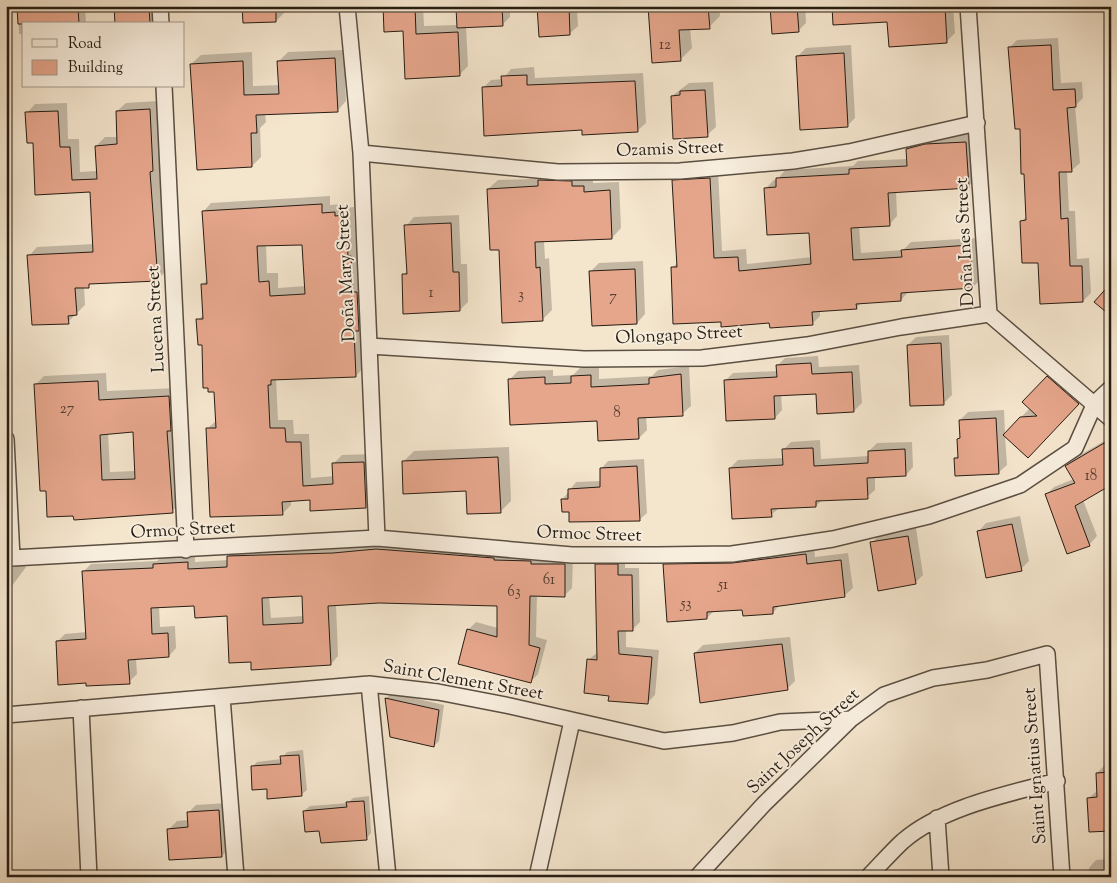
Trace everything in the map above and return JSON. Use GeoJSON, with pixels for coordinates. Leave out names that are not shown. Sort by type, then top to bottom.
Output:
{"type":"FeatureCollection","features":[{"type":"Feature","properties":{"kind":"street"},"geometry":{"type":"LineString","coordinates":[[160,6],[161,22]]}},
{"type":"Feature","properties":{"kind":"street","name":"Doña Mary Street"},"geometry":{"type":"LineString","coordinates":[[347,6],[361,153],[377,538]]}},
{"type":"Feature","properties":{"kind":"street","name":"Doña Ines Street"},"geometry":{"type":"LineString","coordinates":[[968,6],[989,314],[1095,403],[1111,419]]}},
{"type":"Feature","properties":{"kind":"street","name":"Lucena Street"},"geometry":{"type":"LineString","coordinates":[[164,88],[186,550]]}},
{"type":"Feature","properties":{"kind":"street","name":"Ozamis Street"},"geometry":{"type":"LineString","coordinates":[[361,153],[558,172],[680,171],[793,161],[848,152],[977,123]]}},
{"type":"Feature","properties":{"kind":"street","name":"Olongapo Street"},"geometry":{"type":"LineString","coordinates":[[369,346],[584,359],[702,358],[807,345],[901,327],[989,314]]}},
{"type":"Feature","properties":{"kind":"street","name":"Ormoc Street"},"geometry":{"type":"LineString","coordinates":[[6,439],[12,558],[186,550],[377,538],[572,555],[732,554],[833,539],[929,516],[1020,485],[1075,448],[1095,403],[1111,388]]}},
{"type":"Feature","properties":{"kind":"street","name":"Saint Joseph Street"},"geometry":{"type":"LineString","coordinates":[[697,877],[764,804],[851,719],[884,694],[933,678],[987,670],[1047,654]]}},
{"type":"Feature","properties":{"kind":"street","name":"Saint Ignatius Street"},"geometry":{"type":"LineString","coordinates":[[1047,654],[1062,877]]}},
{"type":"Feature","properties":{"kind":"street"},"geometry":{"type":"LineString","coordinates":[[369,684],[388,877]]}},
{"type":"Feature","properties":{"kind":"street","name":"Saint Clement Street"},"geometry":{"type":"LineString","coordinates":[[6,715],[369,684],[447,694],[664,741],[732,733],[780,722],[851,719]]}},
{"type":"Feature","properties":{"kind":"street"},"geometry":{"type":"LineString","coordinates":[[222,697],[236,877]]}},
{"type":"Feature","properties":{"kind":"street"},"geometry":{"type":"LineString","coordinates":[[81,708],[89,877]]}},
{"type":"Feature","properties":{"kind":"street"},"geometry":{"type":"LineString","coordinates":[[538,877],[572,721]]}},
{"type":"Feature","properties":{"kind":"street"},"geometry":{"type":"LineString","coordinates":[[868,877],[904,840],[938,818],[998,797],[1057,781]]}},
{"type":"Feature","properties":{"kind":"street"},"geometry":{"type":"LineString","coordinates":[[938,818],[941,877]]}},
{"type":"Feature","properties":{"kind":"building"},"geometry":{"type":"Polygon","coordinates":[[[17,6],[78,6],[79,22],[22,22],[22,24],[18,24],[17,6]]]}},
{"type":"Feature","properties":{"kind":"building"},"geometry":{"type":"Polygon","coordinates":[[[114,6],[149,6],[150,22],[115,22],[114,6]]]}},
{"type":"Feature","properties":{"kind":"building"},"geometry":{"type":"Polygon","coordinates":[[[242,6],[276,6],[276,22],[243,23],[242,6]]]}},
{"type":"Feature","properties":{"kind":"building"},"geometry":{"type":"Polygon","coordinates":[[[383,6],[415,6],[416,34],[458,32],[460,76],[405,79],[403,31],[384,32],[383,6]]]}},
{"type":"Feature","properties":{"kind":"building"},"geometry":{"type":"Polygon","coordinates":[[[502,6],[503,26],[457,28],[456,7],[502,6]]]}},
{"type":"Feature","properties":{"kind":"building"},"geometry":{"type":"Polygon","coordinates":[[[537,6],[569,6],[570,35],[539,37],[537,6]]]}},
{"type":"Feature","properties":{"kind":"building"},"geometry":{"type":"Polygon","coordinates":[[[648,6],[708,6],[710,29],[679,30],[681,61],[652,63],[648,6]]]}},
{"type":"Feature","properties":{"kind":"building"},"geometry":{"type":"Polygon","coordinates":[[[770,6],[797,6],[799,32],[772,34],[770,6]]]}},
{"type":"Feature","properties":{"kind":"building"},"geometry":{"type":"Polygon","coordinates":[[[832,6],[945,6],[947,43],[889,47],[887,22],[833,25],[832,6]]]}},
{"type":"Feature","properties":{"kind":"building"},"geometry":{"type":"Polygon","coordinates":[[[1051,45],[1053,90],[1075,89],[1076,107],[1067,108],[1072,172],[1059,172],[1061,219],[1068,218],[1070,266],[1082,266],[1083,302],[1040,304],[1038,263],[1022,263],[1020,221],[1026,220],[1024,174],[1021,174],[1020,129],[1015,129],[1008,47],[1051,45]]]}},
{"type":"Feature","properties":{"kind":"building"},"geometry":{"type":"Polygon","coordinates":[[[844,53],[848,127],[800,130],[796,56],[844,53]]]}},
{"type":"Feature","properties":{"kind":"building"},"geometry":{"type":"Polygon","coordinates":[[[335,58],[338,112],[256,115],[257,133],[251,133],[252,167],[197,170],[190,64],[243,61],[244,95],[279,94],[277,61],[335,58]]]}},
{"type":"Feature","properties":{"kind":"building"},"geometry":{"type":"Polygon","coordinates":[[[527,75],[527,85],[635,81],[638,132],[582,135],[582,130],[484,136],[482,87],[502,86],[501,76],[527,75]]]}},
{"type":"Feature","properties":{"kind":"building"},"geometry":{"type":"Polygon","coordinates":[[[705,90],[708,137],[673,139],[671,96],[680,95],[680,91],[705,90]]]}},
{"type":"Feature","properties":{"kind":"building"},"geometry":{"type":"Polygon","coordinates":[[[150,109],[153,171],[150,172],[158,281],[89,284],[89,288],[75,288],[77,315],[68,316],[69,324],[32,325],[27,255],[93,252],[90,192],[35,195],[33,143],[27,143],[25,112],[58,111],[60,147],[70,147],[72,180],[97,179],[95,146],[117,144],[116,111],[150,109]]]}},
{"type":"Feature","properties":{"kind":"building"},"geometry":{"type":"Polygon","coordinates":[[[966,142],[969,188],[888,193],[890,226],[851,228],[853,260],[902,257],[901,250],[970,245],[973,288],[901,293],[901,301],[856,304],[857,309],[812,312],[813,325],[770,328],[769,323],[721,327],[721,322],[673,324],[671,267],[677,267],[672,180],[710,178],[714,258],[738,257],[739,271],[811,264],[809,233],[767,235],[764,188],[776,187],[776,178],[849,174],[849,169],[907,166],[906,149],[925,144],[966,142]]]}},
{"type":"Feature","properties":{"kind":"building"},"geometry":{"type":"Polygon","coordinates":[[[538,180],[572,181],[572,186],[584,186],[584,192],[610,190],[612,239],[535,242],[536,268],[540,267],[543,321],[502,323],[499,250],[490,250],[487,189],[538,186],[538,180]]]}},
{"type":"Feature","properties":{"kind":"building"},"geometry":{"type":"Polygon","coordinates":[[[322,204],[322,213],[335,212],[335,216],[346,215],[348,256],[351,256],[353,292],[357,292],[359,331],[354,331],[356,377],[271,380],[271,385],[268,385],[270,428],[285,428],[286,442],[301,442],[303,486],[333,484],[332,463],[364,462],[366,508],[310,511],[310,500],[282,502],[283,515],[210,517],[206,428],[216,428],[214,392],[208,392],[208,388],[203,388],[202,345],[198,345],[196,319],[203,319],[201,284],[207,284],[202,211],[322,204]],[[302,245],[257,246],[259,282],[269,281],[270,296],[305,294],[302,245]]]}},
{"type":"Feature","properties":{"kind":"building"},"geometry":{"type":"Polygon","coordinates":[[[451,223],[453,272],[459,272],[460,311],[403,314],[402,274],[407,274],[404,225],[451,223]]]}},
{"type":"Feature","properties":{"kind":"building"},"geometry":{"type":"Polygon","coordinates":[[[635,269],[637,324],[592,326],[589,271],[635,269]]]}},
{"type":"Feature","properties":{"kind":"building"},"geometry":{"type":"Polygon","coordinates":[[[1111,283],[1111,316],[1094,302],[1111,283]]]}},
{"type":"Feature","properties":{"kind":"building"},"geometry":{"type":"Polygon","coordinates":[[[941,343],[944,405],[910,406],[907,345],[941,343]]]}},
{"type":"Feature","properties":{"kind":"building"},"geometry":{"type":"Polygon","coordinates":[[[811,363],[812,374],[852,372],[854,412],[817,414],[816,394],[774,396],[775,419],[726,421],[724,380],[777,377],[776,365],[811,363]]]}},
{"type":"Feature","properties":{"kind":"building"},"geometry":{"type":"Polygon","coordinates":[[[681,374],[683,416],[638,418],[639,439],[598,441],[597,421],[510,425],[508,379],[545,377],[545,384],[571,383],[571,376],[591,375],[591,387],[649,384],[649,378],[681,374]]]}},
{"type":"Feature","properties":{"kind":"building"},"geometry":{"type":"Polygon","coordinates":[[[1047,376],[1079,404],[1028,458],[1003,435],[1020,417],[1037,416],[1022,402],[1047,376]]]}},
{"type":"Feature","properties":{"kind":"building"},"geometry":{"type":"Polygon","coordinates":[[[98,381],[99,400],[169,396],[171,431],[167,431],[173,513],[74,520],[73,516],[47,517],[46,491],[40,491],[34,384],[98,381]],[[133,432],[100,435],[102,480],[135,479],[133,432]]]}},
{"type":"Feature","properties":{"kind":"building"},"geometry":{"type":"Polygon","coordinates":[[[996,418],[999,474],[955,476],[954,458],[958,458],[957,439],[960,438],[959,420],[996,418]]]}},
{"type":"Feature","properties":{"kind":"building"},"geometry":{"type":"Polygon","coordinates":[[[1111,439],[1111,485],[1075,506],[1090,546],[1067,554],[1045,494],[1075,483],[1065,466],[1111,439]]]}},
{"type":"Feature","properties":{"kind":"building"},"geometry":{"type":"Polygon","coordinates":[[[813,448],[814,466],[868,463],[868,451],[905,449],[906,476],[867,478],[868,499],[816,501],[816,507],[771,509],[772,517],[732,519],[729,468],[783,465],[782,449],[813,448]]]}},
{"type":"Feature","properties":{"kind":"building"},"geometry":{"type":"Polygon","coordinates":[[[498,457],[501,513],[467,514],[466,491],[403,494],[402,461],[498,457]]]}},
{"type":"Feature","properties":{"kind":"building"},"geometry":{"type":"Polygon","coordinates":[[[637,466],[640,521],[569,522],[569,512],[562,512],[561,499],[568,499],[568,489],[600,487],[600,468],[637,466]]]}},
{"type":"Feature","properties":{"kind":"building"},"geometry":{"type":"Polygon","coordinates":[[[1012,524],[1022,571],[986,578],[977,531],[1012,524]]]}},
{"type":"Feature","properties":{"kind":"building"},"geometry":{"type":"Polygon","coordinates":[[[908,536],[916,584],[878,591],[870,542],[908,536]]]}},
{"type":"Feature","properties":{"kind":"building"},"geometry":{"type":"Polygon","coordinates":[[[376,549],[494,558],[494,560],[531,561],[531,564],[565,564],[565,597],[530,596],[529,645],[540,648],[531,683],[458,664],[467,629],[497,637],[497,606],[379,603],[328,606],[331,665],[251,670],[251,662],[229,663],[227,616],[195,618],[194,606],[151,608],[152,634],[168,633],[169,657],[128,660],[130,684],[86,686],[86,683],[58,685],[56,641],[86,639],[82,571],[153,568],[153,564],[188,562],[188,569],[227,567],[227,556],[333,553],[376,549]],[[302,596],[262,598],[263,625],[303,623],[302,596]]]}},
{"type":"Feature","properties":{"kind":"building"},"geometry":{"type":"Polygon","coordinates":[[[806,554],[807,564],[841,560],[845,597],[773,607],[773,614],[743,616],[742,610],[707,612],[707,619],[667,622],[663,564],[732,563],[806,554]]]}},
{"type":"Feature","properties":{"kind":"building"},"geometry":{"type":"Polygon","coordinates":[[[595,564],[618,564],[618,575],[632,575],[633,631],[618,631],[619,654],[652,657],[648,704],[608,701],[609,696],[584,693],[587,659],[597,660],[595,564]]]}},
{"type":"Feature","properties":{"kind":"building"},"geometry":{"type":"Polygon","coordinates":[[[782,644],[788,690],[700,703],[694,653],[782,644]]]}},
{"type":"Feature","properties":{"kind":"building"},"geometry":{"type":"Polygon","coordinates":[[[385,698],[439,710],[434,747],[390,737],[385,698]]]}},
{"type":"Feature","properties":{"kind":"building"},"geometry":{"type":"Polygon","coordinates":[[[299,755],[302,796],[267,799],[267,789],[252,790],[251,766],[281,764],[280,756],[299,755]]]}},
{"type":"Feature","properties":{"kind":"building"},"geometry":{"type":"Polygon","coordinates":[[[1111,772],[1111,831],[1089,832],[1087,798],[1097,797],[1096,773],[1111,772]]]}},
{"type":"Feature","properties":{"kind":"building"},"geometry":{"type":"Polygon","coordinates":[[[364,801],[367,840],[321,843],[319,831],[305,832],[303,811],[347,807],[346,802],[364,801]]]}},
{"type":"Feature","properties":{"kind":"building"},"geometry":{"type":"Polygon","coordinates":[[[219,810],[222,857],[169,860],[167,829],[188,827],[187,812],[219,810]]]}}]}
